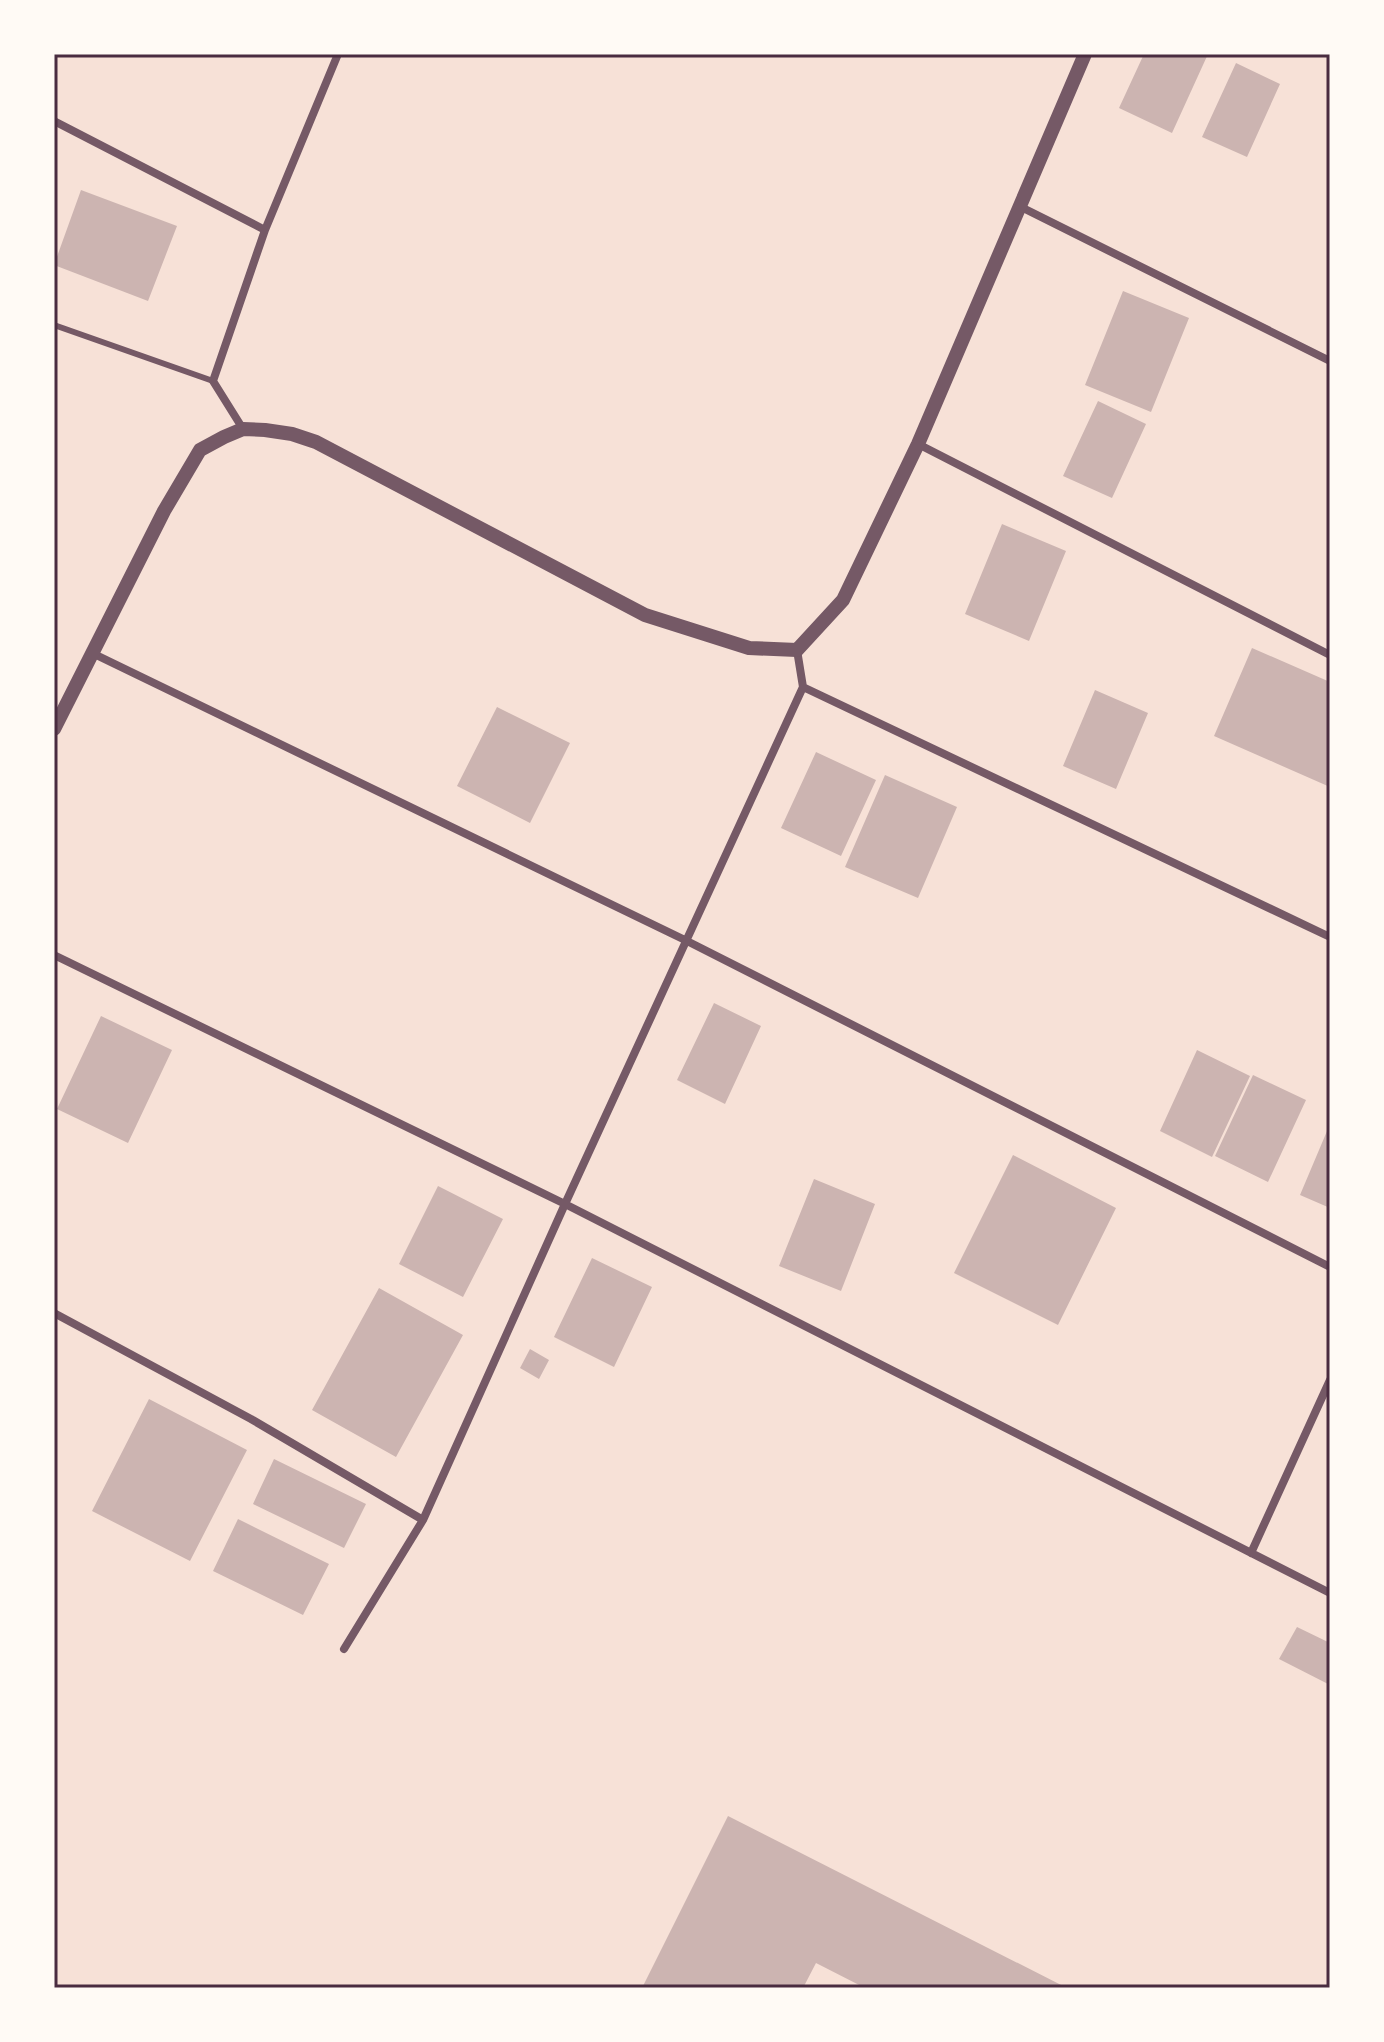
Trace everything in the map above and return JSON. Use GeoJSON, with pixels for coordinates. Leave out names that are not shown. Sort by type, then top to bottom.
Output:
{"type":"FeatureCollection","features":[{"type":"Feature","properties":{"kind":"street"},"geometry":{"type":"LineString","coordinates":[[243,429],[213,381],[265,230],[338,54]]}},
{"type":"Feature","properties":{"kind":"street"},"geometry":{"type":"LineString","coordinates":[[54,729],[164,511],[200,450],[243,429],[279,432],[316,442],[645,615],[749,648],[797,650],[843,600],[918,444],[1085,54]]}},
{"type":"Feature","properties":{"kind":"street"},"geometry":{"type":"LineString","coordinates":[[54,121],[265,230]]}},
{"type":"Feature","properties":{"kind":"street"},"geometry":{"type":"LineString","coordinates":[[1019,206],[1330,361]]}},
{"type":"Feature","properties":{"kind":"street"},"geometry":{"type":"LineString","coordinates":[[918,444],[1330,655]]}},
{"type":"Feature","properties":{"kind":"street"},"geometry":{"type":"LineString","coordinates":[[344,1649],[423,1520],[803,687],[797,650]]}},
{"type":"Feature","properties":{"kind":"street"},"geometry":{"type":"LineString","coordinates":[[92,653],[685,940],[1330,1267]]}},
{"type":"Feature","properties":{"kind":"street"},"geometry":{"type":"LineString","coordinates":[[803,687],[1330,937]]}},
{"type":"Feature","properties":{"kind":"street"},"geometry":{"type":"LineString","coordinates":[[54,955],[565,1204],[1330,1593]]}},
{"type":"Feature","properties":{"kind":"street"},"geometry":{"type":"LineString","coordinates":[[54,1313],[251,1419],[423,1520]]}},
{"type":"Feature","properties":{"kind":"street"},"geometry":{"type":"LineString","coordinates":[[1251,1553],[1330,1380]]}},
{"type":"Feature","properties":{"kind":"lane"},"geometry":{"type":"LineString","coordinates":[[54,325],[213,381]]}},
{"type":"Feature","properties":{"kind":"building"},"geometry":{"type":"Polygon","coordinates":[[[1144,54],[1208,54],[1172,133],[1119,108],[1144,54]]]}},
{"type":"Feature","properties":{"kind":"building"},"geometry":{"type":"Polygon","coordinates":[[[1236,63],[1280,84],[1247,157],[1202,137],[1236,63]]]}},
{"type":"Feature","properties":{"kind":"building"},"geometry":{"type":"Polygon","coordinates":[[[81,190],[177,226],[148,301],[54,265],[81,190]]]}},
{"type":"Feature","properties":{"kind":"building"},"geometry":{"type":"Polygon","coordinates":[[[1123,291],[1189,318],[1151,412],[1085,385],[1123,291]]]}},
{"type":"Feature","properties":{"kind":"building"},"geometry":{"type":"Polygon","coordinates":[[[1098,401],[1146,424],[1112,498],[1063,476],[1098,401]]]}},
{"type":"Feature","properties":{"kind":"building"},"geometry":{"type":"Polygon","coordinates":[[[1002,524],[1066,551],[1029,641],[965,614],[1002,524]]]}},
{"type":"Feature","properties":{"kind":"building"},"geometry":{"type":"Polygon","coordinates":[[[1252,648],[1330,682],[1330,787],[1214,736],[1252,648]]]}},
{"type":"Feature","properties":{"kind":"building"},"geometry":{"type":"Polygon","coordinates":[[[1095,690],[1148,713],[1116,789],[1063,766],[1095,690]]]}},
{"type":"Feature","properties":{"kind":"building"},"geometry":{"type":"Polygon","coordinates":[[[497,707],[570,743],[530,823],[457,786],[497,707]]]}},
{"type":"Feature","properties":{"kind":"building"},"geometry":{"type":"Polygon","coordinates":[[[816,752],[876,780],[841,856],[781,828],[816,752]]]}},
{"type":"Feature","properties":{"kind":"building"},"geometry":{"type":"Polygon","coordinates":[[[885,775],[957,807],[918,898],[845,867],[885,775]]]}},
{"type":"Feature","properties":{"kind":"building"},"geometry":{"type":"Polygon","coordinates":[[[714,1003],[761,1026],[725,1104],[677,1080],[714,1003]]]}},
{"type":"Feature","properties":{"kind":"building"},"geometry":{"type":"Polygon","coordinates":[[[101,1016],[172,1050],[128,1143],[57,1109],[101,1016]]]}},
{"type":"Feature","properties":{"kind":"building"},"geometry":{"type":"Polygon","coordinates":[[[1197,1050],[1250,1076],[1212,1157],[1160,1131],[1197,1050]]]}},
{"type":"Feature","properties":{"kind":"building"},"geometry":{"type":"Polygon","coordinates":[[[1253,1075],[1306,1100],[1268,1182],[1215,1156],[1253,1075]]]}},
{"type":"Feature","properties":{"kind":"building"},"geometry":{"type":"Polygon","coordinates":[[[1330,1124],[1330,1208],[1300,1195],[1330,1124]]]}},
{"type":"Feature","properties":{"kind":"building"},"geometry":{"type":"Polygon","coordinates":[[[1013,1155],[1116,1208],[1058,1325],[954,1273],[1013,1155]]]}},
{"type":"Feature","properties":{"kind":"building"},"geometry":{"type":"Polygon","coordinates":[[[814,1179],[875,1204],[841,1291],[779,1266],[814,1179]]]}},
{"type":"Feature","properties":{"kind":"building"},"geometry":{"type":"Polygon","coordinates":[[[438,1186],[503,1219],[463,1297],[399,1264],[438,1186]]]}},
{"type":"Feature","properties":{"kind":"building"},"geometry":{"type":"Polygon","coordinates":[[[592,1258],[652,1287],[614,1367],[554,1337],[592,1258]]]}},
{"type":"Feature","properties":{"kind":"building"},"geometry":{"type":"Polygon","coordinates":[[[379,1288],[463,1335],[396,1457],[312,1410],[379,1288]]]}},
{"type":"Feature","properties":{"kind":"building"},"geometry":{"type":"Polygon","coordinates":[[[530,1349],[549,1360],[539,1379],[520,1368],[530,1349]]]}},
{"type":"Feature","properties":{"kind":"building"},"geometry":{"type":"Polygon","coordinates":[[[149,1399],[247,1450],[190,1561],[92,1511],[149,1399]]]}},
{"type":"Feature","properties":{"kind":"building"},"geometry":{"type":"Polygon","coordinates":[[[274,1459],[366,1504],[344,1548],[253,1504],[274,1459]]]}},
{"type":"Feature","properties":{"kind":"building"},"geometry":{"type":"Polygon","coordinates":[[[238,1519],[329,1564],[303,1615],[213,1571],[238,1519]]]}},
{"type":"Feature","properties":{"kind":"building"},"geometry":{"type":"Polygon","coordinates":[[[1297,1627],[1330,1643],[1330,1685],[1279,1659],[1297,1627]]]}},
{"type":"Feature","properties":{"kind":"building"},"geometry":{"type":"Polygon","coordinates":[[[728,1816],[1067,1988],[865,1988],[816,1963],[803,1988],[642,1988],[728,1816]]]}}]}
